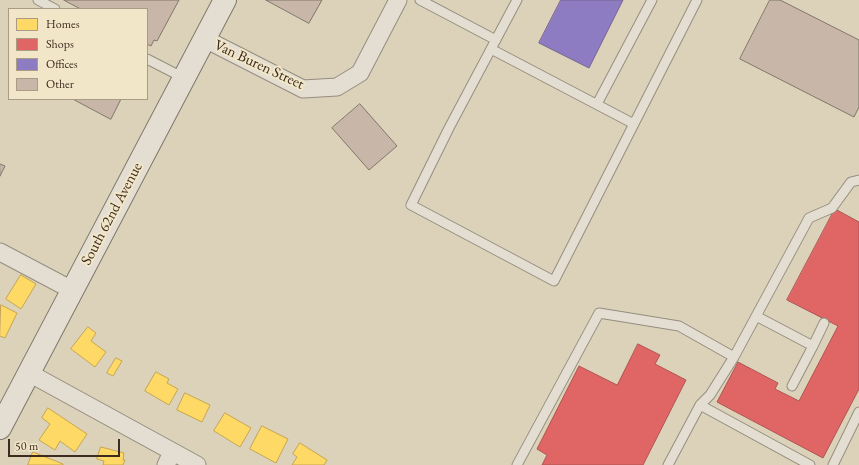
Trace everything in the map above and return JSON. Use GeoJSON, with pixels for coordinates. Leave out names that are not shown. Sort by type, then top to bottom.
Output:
{"type":"FeatureCollection","features":[{"type":"Feature","properties":{"kind":"street","name":"South 62nd Avenue"},"geometry":{"type":"LineString","coordinates":[[0,428],[225,0]]}},
{"type":"Feature","properties":{"kind":"street","name":"Van Buren Street"},"geometry":{"type":"LineString","coordinates":[[205,39],[303,89],[337,87],[360,74],[398,0]]}},
{"type":"Feature","properties":{"kind":"street"},"geometry":{"type":"LineString","coordinates":[[0,252],[72,290]]}},
{"type":"Feature","properties":{"kind":"street"},"geometry":{"type":"LineString","coordinates":[[29,373],[169,458],[196,465]]}},
{"type":"Feature","properties":{"kind":"lane"},"geometry":{"type":"LineString","coordinates":[[38,0],[53,8]]}},
{"type":"Feature","properties":{"kind":"lane"},"geometry":{"type":"LineString","coordinates":[[420,0],[496,40]]}},
{"type":"Feature","properties":{"kind":"lane"},"geometry":{"type":"LineString","coordinates":[[517,0],[449,128],[411,205],[554,281],[697,0]]}},
{"type":"Feature","properties":{"kind":"lane"},"geometry":{"type":"LineString","coordinates":[[597,104],[652,0]]}},
{"type":"Feature","properties":{"kind":"lane"},"geometry":{"type":"LineString","coordinates":[[491,49],[634,124]]}},
{"type":"Feature","properties":{"kind":"lane"},"geometry":{"type":"LineString","coordinates":[[148,59],[184,78]]}},
{"type":"Feature","properties":{"kind":"lane"},"geometry":{"type":"LineString","coordinates":[[668,465],[700,405],[710,395],[734,357],[809,218],[832,208],[850,182],[859,180]]}},
{"type":"Feature","properties":{"kind":"lane"},"geometry":{"type":"LineString","coordinates":[[517,465],[599,313],[679,326],[734,357]]}},
{"type":"Feature","properties":{"kind":"lane"},"geometry":{"type":"LineString","coordinates":[[756,316],[813,346]]}},
{"type":"Feature","properties":{"kind":"lane"},"geometry":{"type":"LineString","coordinates":[[792,386],[824,323]]}},
{"type":"Feature","properties":{"kind":"lane"},"geometry":{"type":"LineString","coordinates":[[700,405],[810,465]]}},
{"type":"Feature","properties":{"kind":"lane"},"geometry":{"type":"LineString","coordinates":[[833,465],[859,412]]}},
{"type":"Feature","properties":{"kind":"building: Homes"},"geometry":{"type":"Polygon","coordinates":[[[21,275],[36,284],[21,309],[6,299],[21,275]]]}},
{"type":"Feature","properties":{"kind":"building: Homes"},"geometry":{"type":"Polygon","coordinates":[[[1,305],[17,313],[5,338],[0,336],[1,305]]]}},
{"type":"Feature","properties":{"kind":"building: Homes"},"geometry":{"type":"Polygon","coordinates":[[[88,327],[96,333],[91,341],[106,352],[95,367],[71,349],[88,327]]]}},
{"type":"Feature","properties":{"kind":"building: Homes"},"geometry":{"type":"Polygon","coordinates":[[[116,358],[122,361],[113,376],[107,373],[116,358]]]}},
{"type":"Feature","properties":{"kind":"building: Homes"},"geometry":{"type":"Polygon","coordinates":[[[156,372],[169,379],[167,383],[178,389],[169,405],[145,391],[156,372]]]}},
{"type":"Feature","properties":{"kind":"building: Homes"},"geometry":{"type":"Polygon","coordinates":[[[185,393],[210,405],[202,422],[177,410],[185,393]]]}},
{"type":"Feature","properties":{"kind":"building: Homes"},"geometry":{"type":"Polygon","coordinates":[[[48,408],[87,434],[75,452],[60,441],[55,450],[39,440],[50,424],[42,418],[48,408]]]}},
{"type":"Feature","properties":{"kind":"building: Homes"},"geometry":{"type":"Polygon","coordinates":[[[225,413],[251,428],[240,447],[214,431],[225,413]]]}},
{"type":"Feature","properties":{"kind":"building: Homes"},"geometry":{"type":"Polygon","coordinates":[[[262,426],[288,439],[276,463],[250,449],[262,426]]]}},
{"type":"Feature","properties":{"kind":"building: Homes"},"geometry":{"type":"Polygon","coordinates":[[[300,443],[327,460],[324,465],[292,465],[297,457],[293,454],[300,443]]]}},
{"type":"Feature","properties":{"kind":"building: Homes"},"geometry":{"type":"Polygon","coordinates":[[[101,447],[124,453],[123,460],[125,460],[123,465],[103,465],[104,461],[97,459],[101,447]]]}},
{"type":"Feature","properties":{"kind":"building: Homes"},"geometry":{"type":"Polygon","coordinates":[[[33,452],[63,464],[63,465],[28,465],[33,452]]]}},
{"type":"Feature","properties":{"kind":"building: Shops"},"geometry":{"type":"Polygon","coordinates":[[[835,209],[859,222],[859,389],[823,458],[717,402],[738,362],[778,383],[775,389],[799,401],[838,326],[787,300],[835,209]]]}},
{"type":"Feature","properties":{"kind":"building: Shops"},"geometry":{"type":"Polygon","coordinates":[[[638,344],[660,355],[655,364],[686,380],[643,465],[542,465],[547,455],[537,449],[579,366],[617,385],[638,344]]]}},
{"type":"Feature","properties":{"kind":"building: Offices"},"geometry":{"type":"Polygon","coordinates":[[[561,0],[623,0],[589,68],[539,43],[561,0]]]}},
{"type":"Feature","properties":{"kind":"building: Other"},"geometry":{"type":"Polygon","coordinates":[[[64,0],[179,0],[157,41],[154,40],[151,46],[148,44],[148,8],[79,8],[64,0]]]}},
{"type":"Feature","properties":{"kind":"building: Other"},"geometry":{"type":"Polygon","coordinates":[[[266,0],[322,0],[309,23],[266,0]]]}},
{"type":"Feature","properties":{"kind":"building: Other"},"geometry":{"type":"Polygon","coordinates":[[[770,0],[780,0],[859,40],[859,107],[854,117],[740,59],[770,0]]]}},
{"type":"Feature","properties":{"kind":"building: Other"},"geometry":{"type":"Polygon","coordinates":[[[75,100],[120,100],[111,119],[75,100]]]}},
{"type":"Feature","properties":{"kind":"building: Other"},"geometry":{"type":"Polygon","coordinates":[[[360,104],[397,146],[369,170],[332,128],[360,104]]]}},
{"type":"Feature","properties":{"kind":"building: Other"},"geometry":{"type":"Polygon","coordinates":[[[0,164],[5,166],[0,176],[0,164]]]}}]}
